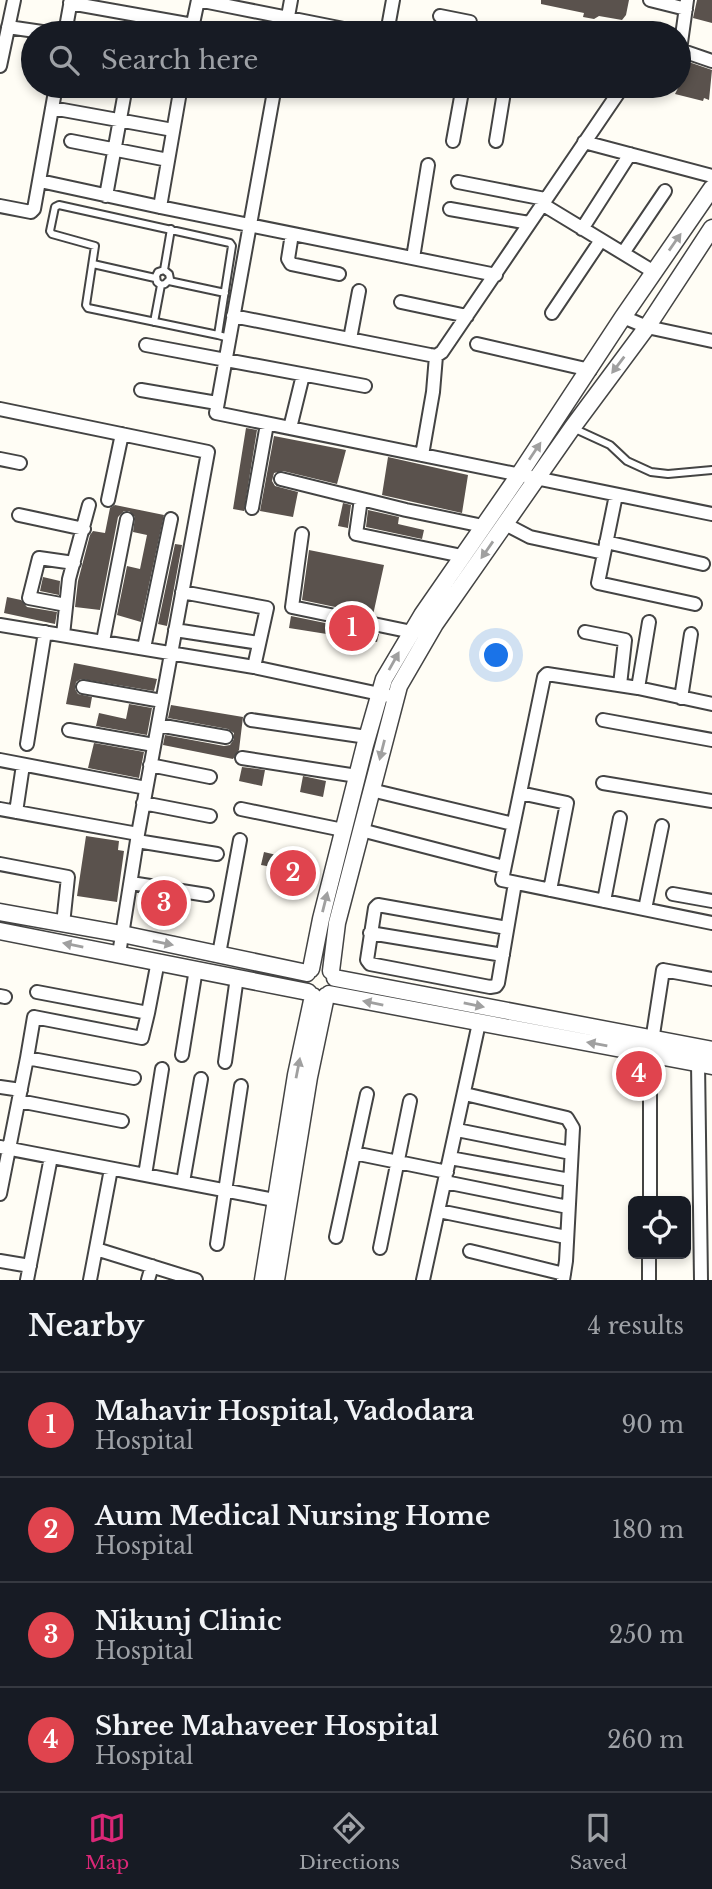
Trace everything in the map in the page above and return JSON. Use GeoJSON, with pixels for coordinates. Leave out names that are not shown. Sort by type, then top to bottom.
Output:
{"type":"FeatureCollection","features":[{"type":"Feature","properties":{"kind":"street"},"geometry":{"type":"LineString","coordinates":[[0,66],[13,0]]}},
{"type":"Feature","properties":{"kind":"street"},"geometry":{"type":"LineString","coordinates":[[194,21],[198,0],[299,21]]}},
{"type":"Feature","properties":{"kind":"street"},"geometry":{"type":"LineString","coordinates":[[288,19],[291,0]]}},
{"type":"Feature","properties":{"kind":"street"},"geometry":{"type":"LineString","coordinates":[[389,21],[393,0]]}},
{"type":"Feature","properties":{"kind":"street"},"geometry":{"type":"LineString","coordinates":[[650,0],[686,4]]}},
{"type":"Feature","properties":{"kind":"street"},"geometry":{"type":"LineString","coordinates":[[67,21],[70,1],[157,21]]}},
{"type":"Feature","properties":{"kind":"street"},"geometry":{"type":"LineString","coordinates":[[440,16],[465,21]]}},
{"type":"Feature","properties":{"kind":"street"},"geometry":{"type":"LineString","coordinates":[[8,27],[21,29]]}},
{"type":"Feature","properties":{"kind":"street"},"geometry":{"type":"LineString","coordinates":[[691,54],[712,61]]}},
{"type":"Feature","properties":{"kind":"street"},"geometry":{"type":"LineString","coordinates":[[0,206],[33,211],[54,98]]}},
{"type":"Feature","properties":{"kind":"street"},"geometry":{"type":"LineString","coordinates":[[106,196],[124,98]]}},
{"type":"Feature","properties":{"kind":"street"},"geometry":{"type":"LineString","coordinates":[[160,207],[179,98]]}},
{"type":"Feature","properties":{"kind":"street"},"geometry":{"type":"LineString","coordinates":[[273,98],[233,316],[223,337],[224,359],[216,413],[712,514]]}},
{"type":"Feature","properties":{"kind":"street"},"geometry":{"type":"LineString","coordinates":[[453,141],[461,98]]}},
{"type":"Feature","properties":{"kind":"street"},"geometry":{"type":"LineString","coordinates":[[496,141],[503,98]]}},
{"type":"Feature","properties":{"kind":"street"},"geometry":{"type":"LineString","coordinates":[[233,316],[436,356],[442,352],[496,275],[543,201],[615,98]]}},
{"type":"Feature","properties":{"kind":"street"},"geometry":{"type":"LineString","coordinates":[[52,108],[173,130]]}},
{"type":"Feature","properties":{"kind":"street"},"geometry":{"type":"LineString","coordinates":[[71,141],[168,160]]}},
{"type":"Feature","properties":{"kind":"street"},"geometry":{"type":"LineString","coordinates":[[584,142],[712,176]]}},
{"type":"Feature","properties":{"kind":"street"},"geometry":{"type":"LineString","coordinates":[[582,229],[630,154]]}},
{"type":"Feature","properties":{"kind":"street"},"geometry":{"type":"LineString","coordinates":[[413,258],[428,165]]}},
{"type":"Feature","properties":{"kind":"street"},"geometry":{"type":"LineString","coordinates":[[40,181],[496,275]]}},
{"type":"Feature","properties":{"kind":"street"},"geometry":{"type":"LineString","coordinates":[[458,182],[543,201],[582,229],[654,272]]}},
{"type":"Feature","properties":{"kind":"street"},"geometry":{"type":"LineString","coordinates":[[319,995],[304,983],[384,679],[411,632],[712,188]]}},
{"type":"Feature","properties":{"kind":"street"},"geometry":{"type":"LineString","coordinates":[[623,253],[664,191]]}},
{"type":"Feature","properties":{"kind":"street"},"geometry":{"type":"LineString","coordinates":[[450,209],[529,223]]}},
{"type":"Feature","properties":{"kind":"street"},"geometry":{"type":"LineString","coordinates":[[319,995],[334,987],[337,923],[399,686],[435,624],[572,428],[647,327],[712,228]]}},
{"type":"Feature","properties":{"kind":"street"},"geometry":{"type":"LineString","coordinates":[[292,234],[288,259],[291,264],[339,274]]}},
{"type":"Feature","properties":{"kind":"street"},"geometry":{"type":"LineString","coordinates":[[552,313],[601,240]]}},
{"type":"Feature","properties":{"kind":"street"},"geometry":{"type":"LineString","coordinates":[[351,339],[359,291]]}},
{"type":"Feature","properties":{"kind":"street"},"geometry":{"type":"LineString","coordinates":[[401,302],[467,316]]}},
{"type":"Feature","properties":{"kind":"street"},"geometry":{"type":"LineString","coordinates":[[623,317],[647,327],[712,341]]}},
{"type":"Feature","properties":{"kind":"street"},"geometry":{"type":"LineString","coordinates":[[477,344],[590,370]]}},
{"type":"Feature","properties":{"kind":"street"},"geometry":{"type":"LineString","coordinates":[[146,345],[365,386]]}},
{"type":"Feature","properties":{"kind":"street"},"geometry":{"type":"LineString","coordinates":[[422,455],[436,356]]}},
{"type":"Feature","properties":{"kind":"street"},"geometry":{"type":"LineString","coordinates":[[290,428],[303,374]]}},
{"type":"Feature","properties":{"kind":"street"},"geometry":{"type":"LineString","coordinates":[[141,390],[217,403]]}},
{"type":"Feature","properties":{"kind":"street"},"geometry":{"type":"LineString","coordinates":[[0,409],[208,452],[137,838],[119,954]]}},
{"type":"Feature","properties":{"kind":"street"},"geometry":{"type":"LineString","coordinates":[[252,508],[267,424]]}},
{"type":"Feature","properties":{"kind":"street"},"geometry":{"type":"LineString","coordinates":[[108,500],[122,434]]}},
{"type":"Feature","properties":{"kind":"street"},"geometry":{"type":"LineString","coordinates":[[0,458],[20,463]]}},
{"type":"Feature","properties":{"kind":"street"},"geometry":{"type":"LineString","coordinates":[[281,479],[482,526]]}},
{"type":"Feature","properties":{"kind":"street"},"geometry":{"type":"LineString","coordinates":[[616,495],[598,583],[695,604]]}},
{"type":"Feature","properties":{"kind":"street"},"geometry":{"type":"LineString","coordinates":[[361,499],[356,534],[462,556]]}},
{"type":"Feature","properties":{"kind":"street"},"geometry":{"type":"LineString","coordinates":[[63,635],[69,579],[89,505]]}},
{"type":"Feature","properties":{"kind":"street"},"geometry":{"type":"LineString","coordinates":[[19,514],[84,528]]}},
{"type":"Feature","properties":{"kind":"street"},"geometry":{"type":"LineString","coordinates":[[144,648],[170,519]]}},
{"type":"Feature","properties":{"kind":"street"},"geometry":{"type":"LineString","coordinates":[[103,641],[127,520]]}},
{"type":"Feature","properties":{"kind":"street"},"geometry":{"type":"LineString","coordinates":[[505,524],[530,537],[703,564]]}},
{"type":"Feature","properties":{"kind":"street"},"geometry":{"type":"LineString","coordinates":[[302,534],[292,607],[411,632]]}},
{"type":"Feature","properties":{"kind":"street"},"geometry":{"type":"LineString","coordinates":[[66,605],[30,598],[39,558],[74,563]]}},
{"type":"Feature","properties":{"kind":"street"},"geometry":{"type":"LineString","coordinates":[[182,592],[267,608],[254,667]]}},
{"type":"Feature","properties":{"kind":"street"},"geometry":{"type":"LineString","coordinates":[[638,688],[649,622]]}},
{"type":"Feature","properties":{"kind":"street"},"geometry":{"type":"LineString","coordinates":[[0,625],[254,667],[396,697]]}},
{"type":"Feature","properties":{"kind":"street"},"geometry":{"type":"LineString","coordinates":[[175,630],[259,643]]}},
{"type":"Feature","properties":{"kind":"street"},"geometry":{"type":"LineString","coordinates":[[27,744],[45,632]]}},
{"type":"Feature","properties":{"kind":"street"},"geometry":{"type":"LineString","coordinates":[[585,632],[625,640],[620,685]]}},
{"type":"Feature","properties":{"kind":"street"},"geometry":{"type":"LineString","coordinates":[[681,698],[691,634]]}},
{"type":"Feature","properties":{"kind":"street"},"geometry":{"type":"LineString","coordinates":[[712,704],[552,674],[544,677],[502,880],[712,923]]}},
{"type":"Feature","properties":{"kind":"street"},"geometry":{"type":"LineString","coordinates":[[83,687],[162,701]]}},
{"type":"Feature","properties":{"kind":"street"},"geometry":{"type":"LineString","coordinates":[[251,720],[367,737]]}},
{"type":"Feature","properties":{"kind":"street"},"geometry":{"type":"LineString","coordinates":[[603,720],[712,740]]}},
{"type":"Feature","properties":{"kind":"street"},"geometry":{"type":"LineString","coordinates":[[158,725],[226,737]]}},
{"type":"Feature","properties":{"kind":"street"},"geometry":{"type":"LineString","coordinates":[[69,730],[154,745]]}},
{"type":"Feature","properties":{"kind":"street"},"geometry":{"type":"LineString","coordinates":[[242,758],[357,776]]}},
{"type":"Feature","properties":{"kind":"street"},"geometry":{"type":"LineString","coordinates":[[0,760],[146,788]]}},
{"type":"Feature","properties":{"kind":"street"},"geometry":{"type":"LineString","coordinates":[[16,812],[23,765]]}},
{"type":"Feature","properties":{"kind":"street"},"geometry":{"type":"LineString","coordinates":[[150,765],[210,777]]}},
{"type":"Feature","properties":{"kind":"street"},"geometry":{"type":"LineString","coordinates":[[603,783],[712,801]]}},
{"type":"Feature","properties":{"kind":"street"},"geometry":{"type":"LineString","coordinates":[[371,790],[513,824]]}},
{"type":"Feature","properties":{"kind":"street"},"geometry":{"type":"LineString","coordinates":[[520,793],[567,803],[550,890]]}},
{"type":"Feature","properties":{"kind":"street"},"geometry":{"type":"LineString","coordinates":[[144,803],[210,816]]}},
{"type":"Feature","properties":{"kind":"street"},"geometry":{"type":"LineString","coordinates":[[0,809],[217,855]]}},
{"type":"Feature","properties":{"kind":"street"},"geometry":{"type":"LineString","coordinates":[[240,809],[344,830]]}},
{"type":"Feature","properties":{"kind":"street"},"geometry":{"type":"LineString","coordinates":[[604,901],[620,818]]}},
{"type":"Feature","properties":{"kind":"street"},"geometry":{"type":"LineString","coordinates":[[645,909],[662,826]]}},
{"type":"Feature","properties":{"kind":"street"},"geometry":{"type":"LineString","coordinates":[[361,830],[504,867]]}},
{"type":"Feature","properties":{"kind":"street"},"geometry":{"type":"LineString","coordinates":[[219,954],[240,840]]}},
{"type":"Feature","properties":{"kind":"street"},"geometry":{"type":"LineString","coordinates":[[0,864],[68,877],[63,924]]}},
{"type":"Feature","properties":{"kind":"street"},"geometry":{"type":"LineString","coordinates":[[131,883],[207,895]]}},
{"type":"Feature","properties":{"kind":"street"},"geometry":{"type":"LineString","coordinates":[[507,928],[378,905],[375,908],[366,956],[370,964],[490,987],[499,983],[515,883]]}},
{"type":"Feature","properties":{"kind":"street"},"geometry":{"type":"LineString","coordinates":[[673,894],[712,901]]}},
{"type":"Feature","properties":{"kind":"street"},"geometry":{"type":"LineString","coordinates":[[0,912],[309,971],[320,966],[333,975],[652,1047],[705,1065],[692,1216],[701,1280]]}},
{"type":"Feature","properties":{"kind":"street"},"geometry":{"type":"LineString","coordinates":[[0,931],[319,995],[479,1023],[652,1047],[712,1050]]}},
{"type":"Feature","properties":{"kind":"street"},"geometry":{"type":"LineString","coordinates":[[370,933],[503,955]]}},
{"type":"Feature","properties":{"kind":"street"},"geometry":{"type":"LineString","coordinates":[[0,1194],[4,1148],[20,1096],[34,1017],[142,1038],[158,961]]}},
{"type":"Feature","properties":{"kind":"street"},"geometry":{"type":"LineString","coordinates":[[182,1055],[196,969]]}},
{"type":"Feature","properties":{"kind":"street"},"geometry":{"type":"LineString","coordinates":[[650,1196],[652,1047],[663,970],[712,979]]}},
{"type":"Feature","properties":{"kind":"street"},"geometry":{"type":"LineString","coordinates":[[225,1062],[237,977]]}},
{"type":"Feature","properties":{"kind":"street"},"geometry":{"type":"LineString","coordinates":[[37,992],[148,1013]]}},
{"type":"Feature","properties":{"kind":"street"},"geometry":{"type":"LineString","coordinates":[[263,1280],[281,1201],[319,995]]}},
{"type":"Feature","properties":{"kind":"street"},"geometry":{"type":"LineString","coordinates":[[423,1280],[479,1023]]}},
{"type":"Feature","properties":{"kind":"street"},"geometry":{"type":"LineString","coordinates":[[27,1058],[134,1078]]}},
{"type":"Feature","properties":{"kind":"street"},"geometry":{"type":"LineString","coordinates":[[145,1175],[162,1069]]}},
{"type":"Feature","properties":{"kind":"street"},"geometry":{"type":"LineString","coordinates":[[183,1182],[201,1079]]}},
{"type":"Feature","properties":{"kind":"street"},"geometry":{"type":"LineString","coordinates":[[217,1244],[240,1086]]}},
{"type":"Feature","properties":{"kind":"street"},"geometry":{"type":"LineString","coordinates":[[0,1087],[20,1096],[122,1121]]}},
{"type":"Feature","properties":{"kind":"street"},"geometry":{"type":"LineString","coordinates":[[336,1237],[367,1094]]}},
{"type":"Feature","properties":{"kind":"street"},"geometry":{"type":"LineString","coordinates":[[465,1094],[567,1118],[573,1128],[564,1277],[470,1251]]}},
{"type":"Feature","properties":{"kind":"street"},"geometry":{"type":"LineString","coordinates":[[380,1248],[411,1101]]}},
{"type":"Feature","properties":{"kind":"street"},"geometry":{"type":"LineString","coordinates":[[457,1130],[571,1153]]}},
{"type":"Feature","properties":{"kind":"street"},"geometry":{"type":"LineString","coordinates":[[4,1148],[281,1201]]}},
{"type":"Feature","properties":{"kind":"street"},"geometry":{"type":"LineString","coordinates":[[354,1153],[399,1162],[446,1177],[568,1207]]}},
{"type":"Feature","properties":{"kind":"street"},"geometry":{"type":"LineString","coordinates":[[27,1280],[51,1157]]}},
{"type":"Feature","properties":{"kind":"street"},"geometry":{"type":"LineString","coordinates":[[450,1158],[570,1180]]}},
{"type":"Feature","properties":{"kind":"street"},"geometry":{"type":"LineString","coordinates":[[90,1280],[111,1168]]}},
{"type":"Feature","properties":{"kind":"street"},"geometry":{"type":"LineString","coordinates":[[276,1280],[281,1201]]}},
{"type":"Feature","properties":{"kind":"street"},"geometry":{"type":"LineString","coordinates":[[439,1211],[566,1237]]}},
{"type":"Feature","properties":{"kind":"street"},"geometry":{"type":"LineString","coordinates":[[96,1249],[196,1280]]}},
{"type":"Feature","properties":{"kind":"street"},"geometry":{"type":"LineString","coordinates":[[649,1259],[649,1280]]}},
{"type":"Feature","properties":{"kind":"street"},"geometry":{"type":"LineString","coordinates":[[0,1261],[30,1266]]}},
{"type":"Feature","properties":{"kind":"street"},"geometry":{"type":"LineString","coordinates":[[148,1280],[152,1266]]}},
{"type":"Feature","properties":{"kind":"lane"},"geometry":{"type":"LineString","coordinates":[[57,205],[232,244],[225,293],[223,337],[88,308],[86,305],[93,264],[94,244],[51,233],[57,205]]}},
{"type":"Feature","properties":{"kind":"lane"},"geometry":{"type":"LineString","coordinates":[[164,271],[171,229]]}},
{"type":"Feature","properties":{"kind":"lane"},"geometry":{"type":"LineString","coordinates":[[93,264],[155,278],[161,285]]}},
{"type":"Feature","properties":{"kind":"lane"},"geometry":{"type":"LineString","coordinates":[[155,278],[158,272],[164,271],[169,274],[169,281]]}},
{"type":"Feature","properties":{"kind":"lane"},"geometry":{"type":"LineString","coordinates":[[161,285],[169,281],[225,293]]}},
{"type":"Feature","properties":{"kind":"lane"},"geometry":{"type":"LineString","coordinates":[[154,322],[161,285]]}},
{"type":"Feature","properties":{"kind":"lane"},"geometry":{"type":"LineString","coordinates":[[572,428],[610,445],[627,461],[651,472],[668,474],[712,470]]}},
{"type":"Feature","properties":{"kind":"building"},"geometry":{"type":"Polygon","coordinates":[[[541,0],[629,0],[626,15],[622,20],[599,16],[594,19],[583,17],[584,13],[541,4],[541,0]]]}},
{"type":"Feature","properties":{"kind":"building"},"geometry":{"type":"Polygon","coordinates":[[[697,0],[712,0],[712,23],[693,18],[697,0]]]}},
{"type":"Feature","properties":{"kind":"building"},"geometry":{"type":"Polygon","coordinates":[[[691,63],[712,70],[709,100],[704,98],[703,101],[691,98],[691,63]]]}},
{"type":"Feature","properties":{"kind":"building"},"geometry":{"type":"Polygon","coordinates":[[[246,428],[257,430],[244,511],[233,509],[246,428]]]}},
{"type":"Feature","properties":{"kind":"building"},"geometry":{"type":"Polygon","coordinates":[[[274,436],[346,450],[337,484],[283,471],[274,473],[272,481],[275,486],[298,492],[293,517],[260,511],[274,436]]]}},
{"type":"Feature","properties":{"kind":"building"},"geometry":{"type":"Polygon","coordinates":[[[388,457],[468,475],[462,513],[382,495],[388,457]]]}},
{"type":"Feature","properties":{"kind":"building"},"geometry":{"type":"Polygon","coordinates":[[[343,503],[351,505],[348,528],[338,526],[343,503]]]}},
{"type":"Feature","properties":{"kind":"building"},"geometry":{"type":"Polygon","coordinates":[[[115,505],[164,515],[141,622],[117,615],[127,566],[140,569],[147,535],[133,532],[135,517],[129,511],[124,511],[118,517],[100,610],[75,607],[78,581],[90,535],[93,531],[105,533],[110,508],[115,505]]]}},
{"type":"Feature","properties":{"kind":"building"},"geometry":{"type":"Polygon","coordinates":[[[368,510],[399,517],[398,524],[424,530],[422,539],[366,527],[368,510]]]}},
{"type":"Feature","properties":{"kind":"building"},"geometry":{"type":"Polygon","coordinates":[[[175,544],[182,545],[167,626],[158,624],[175,544]]]}},
{"type":"Feature","properties":{"kind":"building"},"geometry":{"type":"Polygon","coordinates":[[[309,550],[384,565],[373,615],[302,600],[309,550]]]}},
{"type":"Feature","properties":{"kind":"building"},"geometry":{"type":"Polygon","coordinates":[[[43,577],[60,581],[59,595],[40,591],[43,577]]]}},
{"type":"Feature","properties":{"kind":"building"},"geometry":{"type":"Polygon","coordinates":[[[7,597],[21,600],[27,607],[57,612],[55,624],[4,613],[7,597]]]}},
{"type":"Feature","properties":{"kind":"building"},"geometry":{"type":"Polygon","coordinates":[[[291,616],[379,634],[377,642],[289,628],[291,616]]]}},
{"type":"Feature","properties":{"kind":"building"},"geometry":{"type":"Polygon","coordinates":[[[74,663],[157,679],[154,691],[81,679],[76,682],[75,689],[78,694],[92,697],[90,708],[66,704],[74,663]]]}},
{"type":"Feature","properties":{"kind":"building"},"geometry":{"type":"Polygon","coordinates":[[[129,704],[152,708],[147,735],[96,726],[99,713],[126,719],[129,704]]]}},
{"type":"Feature","properties":{"kind":"building"},"geometry":{"type":"Polygon","coordinates":[[[171,705],[243,717],[239,750],[233,759],[163,745],[165,735],[224,746],[230,745],[234,739],[234,733],[228,729],[168,718],[171,705]]]}},
{"type":"Feature","properties":{"kind":"building"},"geometry":{"type":"Polygon","coordinates":[[[94,743],[144,752],[139,778],[88,768],[94,743]]]}},
{"type":"Feature","properties":{"kind":"building"},"geometry":{"type":"Polygon","coordinates":[[[242,767],[265,770],[262,786],[239,781],[242,767]]]}},
{"type":"Feature","properties":{"kind":"building"},"geometry":{"type":"Polygon","coordinates":[[[303,776],[326,781],[323,797],[300,792],[303,776]]]}},
{"type":"Feature","properties":{"kind":"building"},"geometry":{"type":"Polygon","coordinates":[[[86,836],[119,841],[118,850],[124,851],[117,902],[77,896],[86,836]]]}},
{"type":"Feature","properties":{"kind":"building"},"geometry":{"type":"Polygon","coordinates":[[[264,852],[306,862],[298,894],[282,890],[282,874],[271,871],[272,867],[261,865],[264,852]]]}},
{"type":"Feature","properties":{"kind":"building"},"geometry":{"type":"Polygon","coordinates":[[[154,896],[177,901],[173,920],[150,915],[154,896]]]}},
{"type":"Feature","properties":{"kind":"building"},"geometry":{"type":"Polygon","coordinates":[[[626,1069],[641,1069],[641,1082],[626,1082],[626,1069]]]}},
{"type":"Feature","properties":{"kind":"place","name":"Mahavir Hospital, Vadodara"},"geometry":{"type":"Point","coordinates":[352,628]}},
{"type":"Feature","properties":{"kind":"place","name":"Aum Medical Nursing Home"},"geometry":{"type":"Point","coordinates":[293,873]}},
{"type":"Feature","properties":{"kind":"place","name":"Nikunj Clinic"},"geometry":{"type":"Point","coordinates":[164,903]}},
{"type":"Feature","properties":{"kind":"place","name":"Shree Mahaveer Hospital"},"geometry":{"type":"Point","coordinates":[639,1074]}}]}
